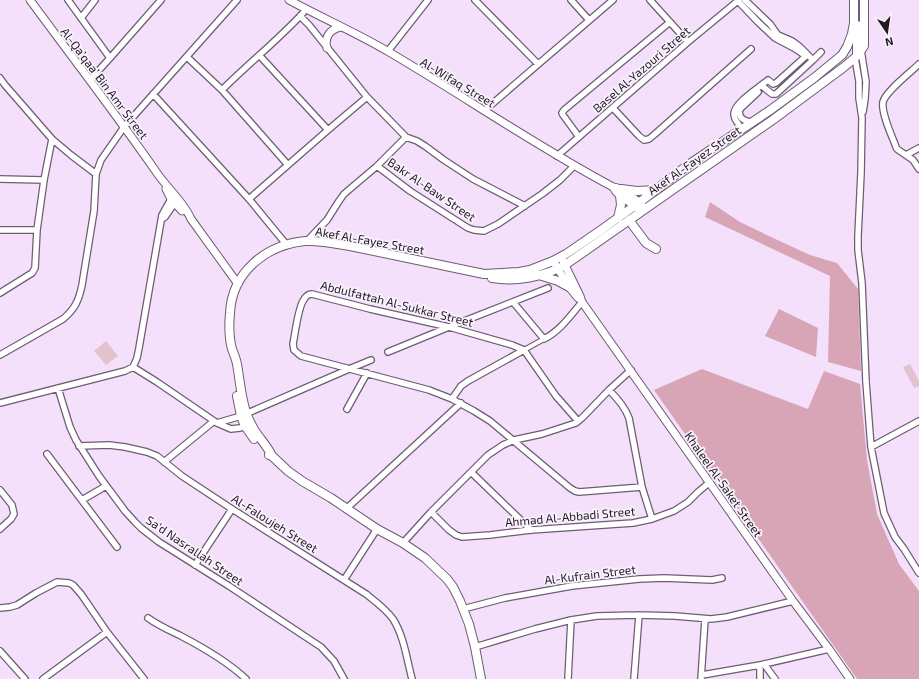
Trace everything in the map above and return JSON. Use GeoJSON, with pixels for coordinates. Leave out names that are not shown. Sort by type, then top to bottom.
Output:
{"type":"FeatureCollection","features":[{"type":"Feature","properties":{"kind":"main road"},"geometry":{"type":"LineString","coordinates":[[854,0],[857,10],[858,55]]}},
{"type":"Feature","properties":{"kind":"main road","name":"Akef Al-Fayez Street"},"geometry":{"type":"LineString","coordinates":[[484,274],[490,278],[509,280],[538,275],[629,220],[657,190],[688,165],[753,122],[814,78],[842,55],[852,34],[854,23],[854,0]]}},
{"type":"Feature","properties":{"kind":"main road"},"geometry":{"type":"LineString","coordinates":[[858,55],[864,46],[864,0]]}},
{"type":"Feature","properties":{"kind":"main road","name":"Akef Al-Fayez Street"},"geometry":{"type":"LineString","coordinates":[[481,679],[469,624],[453,587],[447,579],[425,558],[403,543],[376,529],[288,471],[272,456],[267,454],[248,424],[244,415],[230,356],[232,350],[229,314],[232,299],[243,275],[250,266],[270,251],[286,244],[306,241],[350,246],[484,274],[519,272],[559,263],[618,218],[640,207],[774,119],[858,55]]}},
{"type":"Feature","properties":{"kind":"main road"},"geometry":{"type":"LineString","coordinates":[[618,218],[621,205],[618,191],[637,192],[657,190]]}},
{"type":"Feature","properties":{"kind":"main road"},"geometry":{"type":"LineString","coordinates":[[629,220],[646,244],[656,249]]}},
{"type":"Feature","properties":{"kind":"main road"},"geometry":{"type":"LineString","coordinates":[[538,275],[558,281],[569,287]]}},
{"type":"Feature","properties":{"kind":"street","name":"Al-Qa’qaa’ Bin Amr Street"},"geometry":{"type":"LineString","coordinates":[[30,0],[124,127],[186,216],[191,219],[238,284]]}},
{"type":"Feature","properties":{"kind":"street"},"geometry":{"type":"LineString","coordinates":[[68,0],[110,58]]}},
{"type":"Feature","properties":{"kind":"street"},"geometry":{"type":"LineString","coordinates":[[81,18],[95,0]]}},
{"type":"Feature","properties":{"kind":"street"},"geometry":{"type":"LineString","coordinates":[[90,80],[161,0]]}},
{"type":"Feature","properties":{"kind":"street"},"geometry":{"type":"LineString","coordinates":[[0,355],[63,319],[76,305],[80,295],[90,240],[94,211],[96,174],[101,160],[124,127],[237,0]]}},
{"type":"Feature","properties":{"kind":"street","name":"Al-Wifaq Street"},"geometry":{"type":"LineString","coordinates":[[289,0],[388,51],[557,156],[618,191],[640,207]]}},
{"type":"Feature","properties":{"kind":"street"},"geometry":{"type":"LineString","coordinates":[[388,51],[428,0]]}},
{"type":"Feature","properties":{"kind":"street"},"geometry":{"type":"LineString","coordinates":[[475,0],[538,64]]}},
{"type":"Feature","properties":{"kind":"street"},"geometry":{"type":"LineString","coordinates":[[571,0],[589,20]]}},
{"type":"Feature","properties":{"kind":"street"},"geometry":{"type":"LineString","coordinates":[[485,110],[613,0]]}},
{"type":"Feature","properties":{"kind":"street"},"geometry":{"type":"LineString","coordinates":[[650,0],[688,42]]}},
{"type":"Feature","properties":{"kind":"street"},"geometry":{"type":"LineString","coordinates":[[726,0],[732,6]]}},
{"type":"Feature","properties":{"kind":"street"},"geometry":{"type":"LineString","coordinates":[[745,0],[770,24],[778,36],[792,41],[800,46],[809,57]]}},
{"type":"Feature","properties":{"kind":"street"},"geometry":{"type":"LineString","coordinates":[[739,1],[775,38],[809,57]]}},
{"type":"Feature","properties":{"kind":"street","name":"Basel Al-Yazouri Street"},"geometry":{"type":"LineString","coordinates":[[557,156],[688,42],[739,1]]}},
{"type":"Feature","properties":{"kind":"street"},"geometry":{"type":"LineString","coordinates":[[222,90],[241,71],[260,56],[306,10]]}},
{"type":"Feature","properties":{"kind":"street"},"geometry":{"type":"LineString","coordinates":[[300,16],[367,97],[406,137],[425,146],[473,179],[525,206]]}},
{"type":"Feature","properties":{"kind":"street"},"geometry":{"type":"LineString","coordinates":[[579,137],[563,115],[562,113],[564,110],[670,22]]}},
{"type":"Feature","properties":{"kind":"street"},"geometry":{"type":"LineString","coordinates":[[327,48],[326,44],[328,36],[333,30],[341,28]]}},
{"type":"Feature","properties":{"kind":"street"},"geometry":{"type":"LineString","coordinates":[[612,108],[639,136],[644,140],[648,139],[752,49]]}},
{"type":"Feature","properties":{"kind":"street"},"geometry":{"type":"LineString","coordinates":[[753,122],[743,120],[739,114],[739,111],[762,86],[768,80],[772,84],[776,83],[809,57],[821,52]]}},
{"type":"Feature","properties":{"kind":"street"},"geometry":{"type":"LineString","coordinates":[[858,55],[866,82],[862,118]]}},
{"type":"Feature","properties":{"kind":"street"},"geometry":{"type":"LineString","coordinates":[[858,55],[859,98],[862,118],[862,172],[858,250],[862,284],[866,382],[871,447],[884,513],[895,537],[919,573]]}},
{"type":"Feature","properties":{"kind":"street"},"geometry":{"type":"LineString","coordinates":[[187,56],[222,90],[288,165]]}},
{"type":"Feature","properties":{"kind":"street"},"geometry":{"type":"LineString","coordinates":[[260,56],[328,130]]}},
{"type":"Feature","properties":{"kind":"street"},"geometry":{"type":"LineString","coordinates":[[762,86],[769,93],[774,95],[776,94],[809,57]]}},
{"type":"Feature","properties":{"kind":"street"},"geometry":{"type":"LineString","coordinates":[[919,64],[887,95],[883,104],[885,117],[897,149],[913,160],[919,169]]}},
{"type":"Feature","properties":{"kind":"street"},"geometry":{"type":"LineString","coordinates":[[0,78],[52,139],[96,174]]}},
{"type":"Feature","properties":{"kind":"street"},"geometry":{"type":"LineString","coordinates":[[737,132],[740,126],[734,117],[735,109],[755,90],[762,86]]}},
{"type":"Feature","properties":{"kind":"street"},"geometry":{"type":"LineString","coordinates":[[153,94],[249,199],[286,244]]}},
{"type":"Feature","properties":{"kind":"street"},"geometry":{"type":"LineString","coordinates":[[249,199],[367,97]]}},
{"type":"Feature","properties":{"kind":"street"},"geometry":{"type":"LineString","coordinates":[[306,241],[327,220],[344,194],[377,166],[406,137]]}},
{"type":"Feature","properties":{"kind":"street"},"geometry":{"type":"LineString","coordinates":[[0,293],[34,271],[36,265],[37,230],[44,180],[52,139]]}},
{"type":"Feature","properties":{"kind":"street"},"geometry":{"type":"LineString","coordinates":[[906,155],[919,148]]}},
{"type":"Feature","properties":{"kind":"street","name":"Bakr Al-Baw Street"},"geometry":{"type":"LineString","coordinates":[[377,166],[410,191],[468,228],[479,231],[489,229],[525,206],[560,180],[574,166]]}},
{"type":"Feature","properties":{"kind":"street"},"geometry":{"type":"LineString","coordinates":[[0,179],[44,180]]}},
{"type":"Feature","properties":{"kind":"street"},"geometry":{"type":"LineString","coordinates":[[0,403],[125,371],[133,367],[139,348],[162,215],[174,199]]}},
{"type":"Feature","properties":{"kind":"street"},"geometry":{"type":"LineString","coordinates":[[0,230],[37,230]]}},
{"type":"Feature","properties":{"kind":"street","name":"Khaleel Al-Saket Street"},"geometry":{"type":"LineString","coordinates":[[559,263],[569,287],[577,298],[582,301]]}},
{"type":"Feature","properties":{"kind":"street","name":"Khaleel Al-Saket Street"},"geometry":{"type":"LineString","coordinates":[[559,263],[582,301],[793,601],[850,679]]}},
{"type":"Feature","properties":{"kind":"street"},"geometry":{"type":"LineString","coordinates":[[388,352],[548,288]]}},
{"type":"Feature","properties":{"kind":"street","name":"Abdulfattah Al-Sukkar Street"},"geometry":{"type":"LineString","coordinates":[[524,350],[504,342],[450,327],[312,294],[309,294],[301,304],[293,344],[293,347],[298,355],[429,390],[452,398],[490,421],[575,491],[642,487]]}},
{"type":"Feature","properties":{"kind":"street"},"geometry":{"type":"LineString","coordinates":[[452,398],[461,386],[468,381],[554,333],[560,328],[582,301]]}},
{"type":"Feature","properties":{"kind":"street"},"geometry":{"type":"LineString","coordinates":[[513,302],[544,339]]}},
{"type":"Feature","properties":{"kind":"street"},"geometry":{"type":"LineString","coordinates":[[524,350],[556,396],[578,421]]}},
{"type":"Feature","properties":{"kind":"street"},"geometry":{"type":"LineString","coordinates":[[164,462],[216,422],[244,415],[372,360]]}},
{"type":"Feature","properties":{"kind":"street"},"geometry":{"type":"LineString","coordinates":[[133,367],[216,422],[230,429],[248,424]]}},
{"type":"Feature","properties":{"kind":"street"},"geometry":{"type":"LineString","coordinates":[[403,543],[431,512],[492,452],[514,440],[542,434],[573,424],[578,421],[631,370]]}},
{"type":"Feature","properties":{"kind":"street"},"geometry":{"type":"LineString","coordinates":[[347,409],[367,373]]}},
{"type":"Feature","properties":{"kind":"street","name":"Sa'd Nasrallah Street"},"geometry":{"type":"LineString","coordinates":[[58,388],[70,427],[79,446],[106,486],[125,511],[141,528],[159,542],[321,647],[334,661],[344,679]]}},
{"type":"Feature","properties":{"kind":"street"},"geometry":{"type":"LineString","coordinates":[[609,390],[620,401],[629,418],[642,487],[652,519]]}},
{"type":"Feature","properties":{"kind":"street"},"geometry":{"type":"LineString","coordinates":[[346,510],[461,403]]}},
{"type":"Feature","properties":{"kind":"street"},"geometry":{"type":"LineString","coordinates":[[871,447],[919,420]]}},
{"type":"Feature","properties":{"kind":"street","name":"Al-Faloujeh Street"},"geometry":{"type":"LineString","coordinates":[[79,446],[109,445],[136,449],[157,456],[182,476],[366,594],[381,606],[393,619],[399,630],[412,679]]}},
{"type":"Feature","properties":{"kind":"street"},"geometry":{"type":"LineString","coordinates":[[47,454],[117,547]]}},
{"type":"Feature","properties":{"kind":"street"},"geometry":{"type":"LineString","coordinates":[[471,472],[532,530]]}},
{"type":"Feature","properties":{"kind":"street","name":"Ahmad Al-Abbadi Street"},"geometry":{"type":"LineString","coordinates":[[431,512],[449,530],[462,537],[532,530],[633,523],[652,519],[674,511],[710,482]]}},
{"type":"Feature","properties":{"kind":"street"},"geometry":{"type":"LineString","coordinates":[[82,500],[106,486]]}},
{"type":"Feature","properties":{"kind":"street"},"geometry":{"type":"LineString","coordinates":[[0,490],[12,505],[14,514],[11,519],[0,529]]}},
{"type":"Feature","properties":{"kind":"street"},"geometry":{"type":"LineString","coordinates":[[195,565],[232,509]]}},
{"type":"Feature","properties":{"kind":"street"},"geometry":{"type":"LineString","coordinates":[[344,580],[376,529]]}},
{"type":"Feature","properties":{"kind":"street","name":"Al-Kufrain Street"},"geometry":{"type":"LineString","coordinates":[[463,609],[505,598],[572,586],[639,579],[664,578],[712,580],[722,578]]}},
{"type":"Feature","properties":{"kind":"street"},"geometry":{"type":"LineString","coordinates":[[0,608],[17,605],[56,582],[65,582],[73,585],[144,679]]}},
{"type":"Feature","properties":{"kind":"street"},"geometry":{"type":"LineString","coordinates":[[475,647],[534,628],[597,616],[675,616],[705,619],[727,617],[793,601]]}},
{"type":"Feature","properties":{"kind":"street"},"geometry":{"type":"LineString","coordinates":[[634,679],[639,615]]}},
{"type":"Feature","properties":{"kind":"street"},"geometry":{"type":"LineString","coordinates":[[148,618],[218,657],[246,679]]}},
{"type":"Feature","properties":{"kind":"street"},"geometry":{"type":"LineString","coordinates":[[705,619],[701,677],[829,649]]}},
{"type":"Feature","properties":{"kind":"street"},"geometry":{"type":"LineString","coordinates":[[568,679],[570,620]]}},
{"type":"Feature","properties":{"kind":"street"},"geometry":{"type":"LineString","coordinates":[[43,679],[107,632]]}},
{"type":"Feature","properties":{"kind":"street"},"geometry":{"type":"LineString","coordinates":[[0,651],[25,679]]}},
{"type":"Feature","properties":{"kind":"street"},"geometry":{"type":"LineString","coordinates":[[760,679],[762,664]]}},
{"type":"Feature","properties":{"kind":"street"},"geometry":{"type":"LineString","coordinates":[[762,664],[775,679]]}},
{"type":"Feature","properties":{"kind":"shaded area"},"geometry":{"type":"Polygon","coordinates":[[[710,202],[740,222],[771,237],[810,255],[837,263],[858,289],[861,371],[828,362],[830,276],[705,217],[710,202]]]}},
{"type":"Feature","properties":{"kind":"shaded area"},"geometry":{"type":"Polygon","coordinates":[[[779,309],[818,328],[816,357],[765,336],[779,309]]]}},
{"type":"Feature","properties":{"kind":"shaded area"},"geometry":{"type":"Polygon","coordinates":[[[106,341],[118,356],[106,365],[94,351],[106,341]]]}},
{"type":"Feature","properties":{"kind":"shaded area"},"geometry":{"type":"Polygon","coordinates":[[[910,364],[919,381],[919,386],[914,388],[903,367],[910,364]]]}},
{"type":"Feature","properties":{"kind":"shaded area"},"geometry":{"type":"Polygon","coordinates":[[[702,369],[808,409],[824,371],[860,384],[867,460],[877,514],[899,564],[919,591],[919,679],[857,679],[654,390],[702,369]]]}}]}
